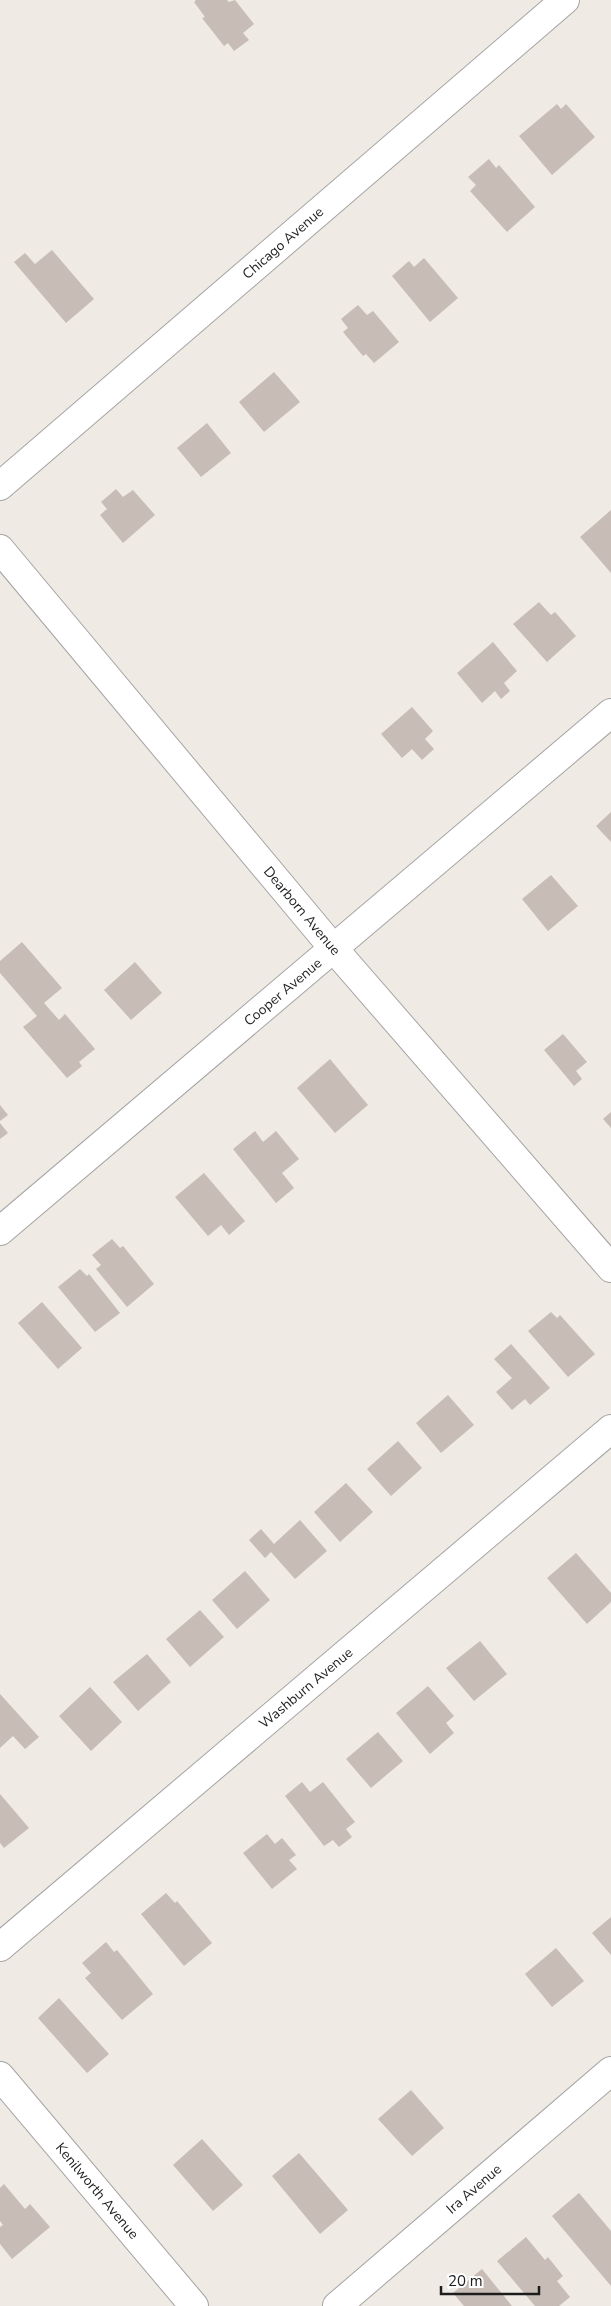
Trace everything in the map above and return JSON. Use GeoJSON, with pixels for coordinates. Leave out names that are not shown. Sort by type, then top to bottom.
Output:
{"type":"FeatureCollection","features":[{"type":"Feature","properties":{"kind":"street","name":"Chicago Avenue"},"geometry":{"type":"LineString","coordinates":[[0,486],[565,0]]}},
{"type":"Feature","properties":{"kind":"street","name":"Dearborn Avenue"},"geometry":{"type":"LineString","coordinates":[[0,549],[334,949],[611,1268]]}},
{"type":"Feature","properties":{"kind":"street","name":"Cooper Avenue"},"geometry":{"type":"LineString","coordinates":[[0,1231],[611,713]]}},
{"type":"Feature","properties":{"kind":"street","name":"Washburn Avenue"},"geometry":{"type":"LineString","coordinates":[[0,1947],[611,1429]]}},
{"type":"Feature","properties":{"kind":"street","name":"Ira Avenue"},"geometry":{"type":"LineString","coordinates":[[337,2306],[611,2071]]}},
{"type":"Feature","properties":{"kind":"street","name":"Kenilworth Avenue"},"geometry":{"type":"LineString","coordinates":[[0,2076],[194,2306]]}},
{"type":"Feature","properties":{"kind":"building"},"geometry":{"type":"Polygon","coordinates":[[[196,0],[227,0],[229,2],[235,0],[254,24],[243,33],[249,40],[234,51],[228,43],[224,46],[202,18],[205,17],[194,2],[196,0]]]}},
{"type":"Feature","properties":{"kind":"building"},"geometry":{"type":"Polygon","coordinates":[[[557,104],[561,109],[566,104],[595,137],[552,175],[519,136],[557,104]]]}},
{"type":"Feature","properties":{"kind":"building"},"geometry":{"type":"Polygon","coordinates":[[[489,159],[496,168],[499,165],[535,207],[507,232],[470,191],[476,185],[468,177],[489,159]]]}},
{"type":"Feature","properties":{"kind":"building"},"geometry":{"type":"Polygon","coordinates":[[[52,250],[94,299],[66,323],[14,262],[25,253],[35,264],[52,250]]]}},
{"type":"Feature","properties":{"kind":"building"},"geometry":{"type":"Polygon","coordinates":[[[424,258],[458,298],[430,322],[392,276],[409,261],[414,267],[424,258]]]}},
{"type":"Feature","properties":{"kind":"building"},"geometry":{"type":"Polygon","coordinates":[[[358,305],[367,315],[373,311],[399,342],[374,363],[366,354],[363,356],[343,332],[348,328],[341,319],[358,305]]]}},
{"type":"Feature","properties":{"kind":"building"},"geometry":{"type":"Polygon","coordinates":[[[274,372],[300,402],[264,432],[239,402],[274,372]]]}},
{"type":"Feature","properties":{"kind":"building"},"geometry":{"type":"Polygon","coordinates":[[[207,423],[231,453],[201,477],[177,448],[207,423]]]}},
{"type":"Feature","properties":{"kind":"building"},"geometry":{"type":"Polygon","coordinates":[[[116,489],[123,497],[133,490],[155,515],[123,543],[100,515],[107,509],[101,502],[116,489]]]}},
{"type":"Feature","properties":{"kind":"building"},"geometry":{"type":"Polygon","coordinates":[[[611,510],[611,573],[580,537],[611,510]]]}},
{"type":"Feature","properties":{"kind":"building"},"geometry":{"type":"Polygon","coordinates":[[[539,602],[551,615],[555,612],[576,636],[547,662],[513,624],[539,602]]]}},
{"type":"Feature","properties":{"kind":"building"},"geometry":{"type":"Polygon","coordinates":[[[493,642],[517,671],[504,683],[510,691],[501,699],[495,691],[482,703],[457,673],[493,642]]]}},
{"type":"Feature","properties":{"kind":"building"},"geometry":{"type":"Polygon","coordinates":[[[412,707],[433,731],[425,739],[434,749],[422,760],[412,749],[402,758],[381,734],[412,707]]]}},
{"type":"Feature","properties":{"kind":"building"},"geometry":{"type":"Polygon","coordinates":[[[611,812],[611,842],[596,826],[611,812]]]}},
{"type":"Feature","properties":{"kind":"building"},"geometry":{"type":"Polygon","coordinates":[[[551,875],[578,906],[548,931],[522,899],[551,875]]]}},
{"type":"Feature","properties":{"kind":"building"},"geometry":{"type":"Polygon","coordinates":[[[22,942],[62,988],[44,1003],[59,1020],[65,1014],[95,1049],[79,1062],[82,1066],[67,1078],[23,1027],[37,1016],[0,973],[0,961],[22,942]]]}},
{"type":"Feature","properties":{"kind":"building"},"geometry":{"type":"Polygon","coordinates":[[[135,962],[162,993],[131,1020],[104,990],[135,962]]]}},
{"type":"Feature","properties":{"kind":"building"},"geometry":{"type":"Polygon","coordinates":[[[563,1034],[587,1062],[576,1071],[582,1079],[574,1086],[544,1050],[563,1034]]]}},
{"type":"Feature","properties":{"kind":"building"},"geometry":{"type":"Polygon","coordinates":[[[330,1059],[368,1105],[335,1133],[297,1088],[330,1059]]]}},
{"type":"Feature","properties":{"kind":"building"},"geometry":{"type":"Polygon","coordinates":[[[0,1105],[8,1115],[0,1121],[0,1105]]]}},
{"type":"Feature","properties":{"kind":"building"},"geometry":{"type":"Polygon","coordinates":[[[611,1112],[611,1128],[603,1119],[611,1112]]]}},
{"type":"Feature","properties":{"kind":"building"},"geometry":{"type":"Polygon","coordinates":[[[0,1123],[8,1133],[0,1139],[0,1123]]]}},
{"type":"Feature","properties":{"kind":"building"},"geometry":{"type":"Polygon","coordinates":[[[255,1131],[263,1142],[276,1131],[299,1159],[282,1173],[294,1188],[276,1203],[233,1149],[255,1131]]]}},
{"type":"Feature","properties":{"kind":"building"},"geometry":{"type":"Polygon","coordinates":[[[204,1173],[245,1221],[229,1235],[221,1225],[208,1236],[175,1197],[204,1173]]]}},
{"type":"Feature","properties":{"kind":"building"},"geometry":{"type":"Polygon","coordinates":[[[112,1239],[120,1248],[123,1246],[154,1284],[127,1307],[96,1269],[101,1265],[92,1255],[112,1239]]]}},
{"type":"Feature","properties":{"kind":"building"},"geometry":{"type":"Polygon","coordinates":[[[80,1269],[87,1276],[89,1274],[120,1313],[95,1332],[58,1287],[80,1269]]]}},
{"type":"Feature","properties":{"kind":"building"},"geometry":{"type":"Polygon","coordinates":[[[42,1302],[82,1348],[58,1369],[18,1323],[42,1302]]]}},
{"type":"Feature","properties":{"kind":"building"},"geometry":{"type":"Polygon","coordinates":[[[551,1312],[557,1318],[560,1315],[595,1354],[568,1377],[528,1331],[551,1312]]]}},
{"type":"Feature","properties":{"kind":"building"},"geometry":{"type":"Polygon","coordinates":[[[511,1344],[550,1388],[530,1405],[525,1399],[512,1410],[496,1392],[512,1378],[494,1359],[511,1344]]]}},
{"type":"Feature","properties":{"kind":"building"},"geometry":{"type":"Polygon","coordinates":[[[448,1395],[474,1425],[441,1453],[416,1423],[448,1395]]]}},
{"type":"Feature","properties":{"kind":"building"},"geometry":{"type":"Polygon","coordinates":[[[398,1441],[422,1468],[391,1496],[367,1469],[398,1441]]]}},
{"type":"Feature","properties":{"kind":"building"},"geometry":{"type":"Polygon","coordinates":[[[346,1483],[373,1512],[340,1542],[314,1512],[346,1483]]]}},
{"type":"Feature","properties":{"kind":"building"},"geometry":{"type":"Polygon","coordinates":[[[300,1520],[327,1551],[295,1579],[271,1552],[265,1558],[249,1540],[261,1529],[274,1544],[300,1520]]]}},
{"type":"Feature","properties":{"kind":"building"},"geometry":{"type":"Polygon","coordinates":[[[576,1553],[611,1593],[611,1602],[587,1624],[547,1578],[576,1553]]]}},
{"type":"Feature","properties":{"kind":"building"},"geometry":{"type":"Polygon","coordinates":[[[245,1571],[270,1600],[237,1629],[212,1600],[245,1571]]]}},
{"type":"Feature","properties":{"kind":"building"},"geometry":{"type":"Polygon","coordinates":[[[200,1610],[224,1637],[190,1667],[166,1639],[200,1610]]]}},
{"type":"Feature","properties":{"kind":"building"},"geometry":{"type":"Polygon","coordinates":[[[480,1641],[507,1674],[474,1701],[446,1668],[480,1641]]]}},
{"type":"Feature","properties":{"kind":"building"},"geometry":{"type":"Polygon","coordinates":[[[147,1654],[171,1682],[138,1711],[113,1682],[147,1654]]]}},
{"type":"Feature","properties":{"kind":"building"},"geometry":{"type":"Polygon","coordinates":[[[428,1686],[454,1716],[446,1723],[454,1733],[430,1754],[396,1713],[428,1686]]]}},
{"type":"Feature","properties":{"kind":"building"},"geometry":{"type":"Polygon","coordinates":[[[90,1687],[122,1722],[91,1751],[59,1716],[90,1687]]]}},
{"type":"Feature","properties":{"kind":"building"},"geometry":{"type":"Polygon","coordinates":[[[0,1694],[39,1737],[25,1749],[13,1736],[0,1748],[0,1694]]]}},
{"type":"Feature","properties":{"kind":"building"},"geometry":{"type":"Polygon","coordinates":[[[378,1732],[403,1761],[371,1788],[346,1759],[378,1732]]]}},
{"type":"Feature","properties":{"kind":"building"},"geometry":{"type":"Polygon","coordinates":[[[302,1782],[310,1792],[323,1782],[355,1822],[346,1829],[352,1837],[339,1847],[333,1840],[324,1846],[285,1796],[302,1782]]]}},
{"type":"Feature","properties":{"kind":"building"},"geometry":{"type":"Polygon","coordinates":[[[0,1794],[29,1828],[4,1848],[0,1843],[0,1794]]]}},
{"type":"Feature","properties":{"kind":"building"},"geometry":{"type":"Polygon","coordinates":[[[267,1834],[275,1844],[282,1838],[296,1855],[289,1860],[297,1869],[272,1889],[243,1853],[267,1834]]]}},
{"type":"Feature","properties":{"kind":"building"},"geometry":{"type":"Polygon","coordinates":[[[166,1893],[175,1903],[177,1901],[212,1943],[184,1966],[141,1914],[166,1893]]]}},
{"type":"Feature","properties":{"kind":"building"},"geometry":{"type":"Polygon","coordinates":[[[611,1917],[611,1955],[592,1933],[611,1917]]]}},
{"type":"Feature","properties":{"kind":"building"},"geometry":{"type":"Polygon","coordinates":[[[106,1942],[114,1952],[117,1950],[153,1994],[122,2020],[85,1978],[91,1973],[82,1963],[106,1942]]]}},
{"type":"Feature","properties":{"kind":"building"},"geometry":{"type":"Polygon","coordinates":[[[556,1948],[584,1981],[552,2007],[525,1974],[556,1948]]]}},
{"type":"Feature","properties":{"kind":"building"},"geometry":{"type":"Polygon","coordinates":[[[59,1998],[109,2054],[87,2073],[38,2018],[59,1998]]]}},
{"type":"Feature","properties":{"kind":"building"},"geometry":{"type":"Polygon","coordinates":[[[411,2090],[444,2128],[412,2156],[378,2119],[411,2090]]]}},
{"type":"Feature","properties":{"kind":"building"},"geometry":{"type":"Polygon","coordinates":[[[202,2139],[243,2185],[213,2211],[173,2165],[202,2139]]]}},
{"type":"Feature","properties":{"kind":"building"},"geometry":{"type":"Polygon","coordinates":[[[299,2153],[348,2210],[320,2234],[272,2176],[299,2153]]]}},
{"type":"Feature","properties":{"kind":"building"},"geometry":{"type":"Polygon","coordinates":[[[4,2184],[25,2209],[30,2204],[50,2227],[12,2259],[0,2244],[0,2227],[3,2225],[0,2221],[0,2188],[4,2184]]]}},
{"type":"Feature","properties":{"kind":"building"},"geometry":{"type":"Polygon","coordinates":[[[579,2193],[611,2231],[611,2286],[552,2216],[579,2193]]]}},
{"type":"Feature","properties":{"kind":"building"},"geometry":{"type":"Polygon","coordinates":[[[526,2237],[545,2260],[548,2257],[563,2276],[557,2281],[570,2297],[559,2306],[535,2306],[497,2261],[526,2237]]]}},
{"type":"Feature","properties":{"kind":"building"},"geometry":{"type":"Polygon","coordinates":[[[482,2269],[512,2306],[464,2306],[453,2293],[482,2269]]]}}]}
